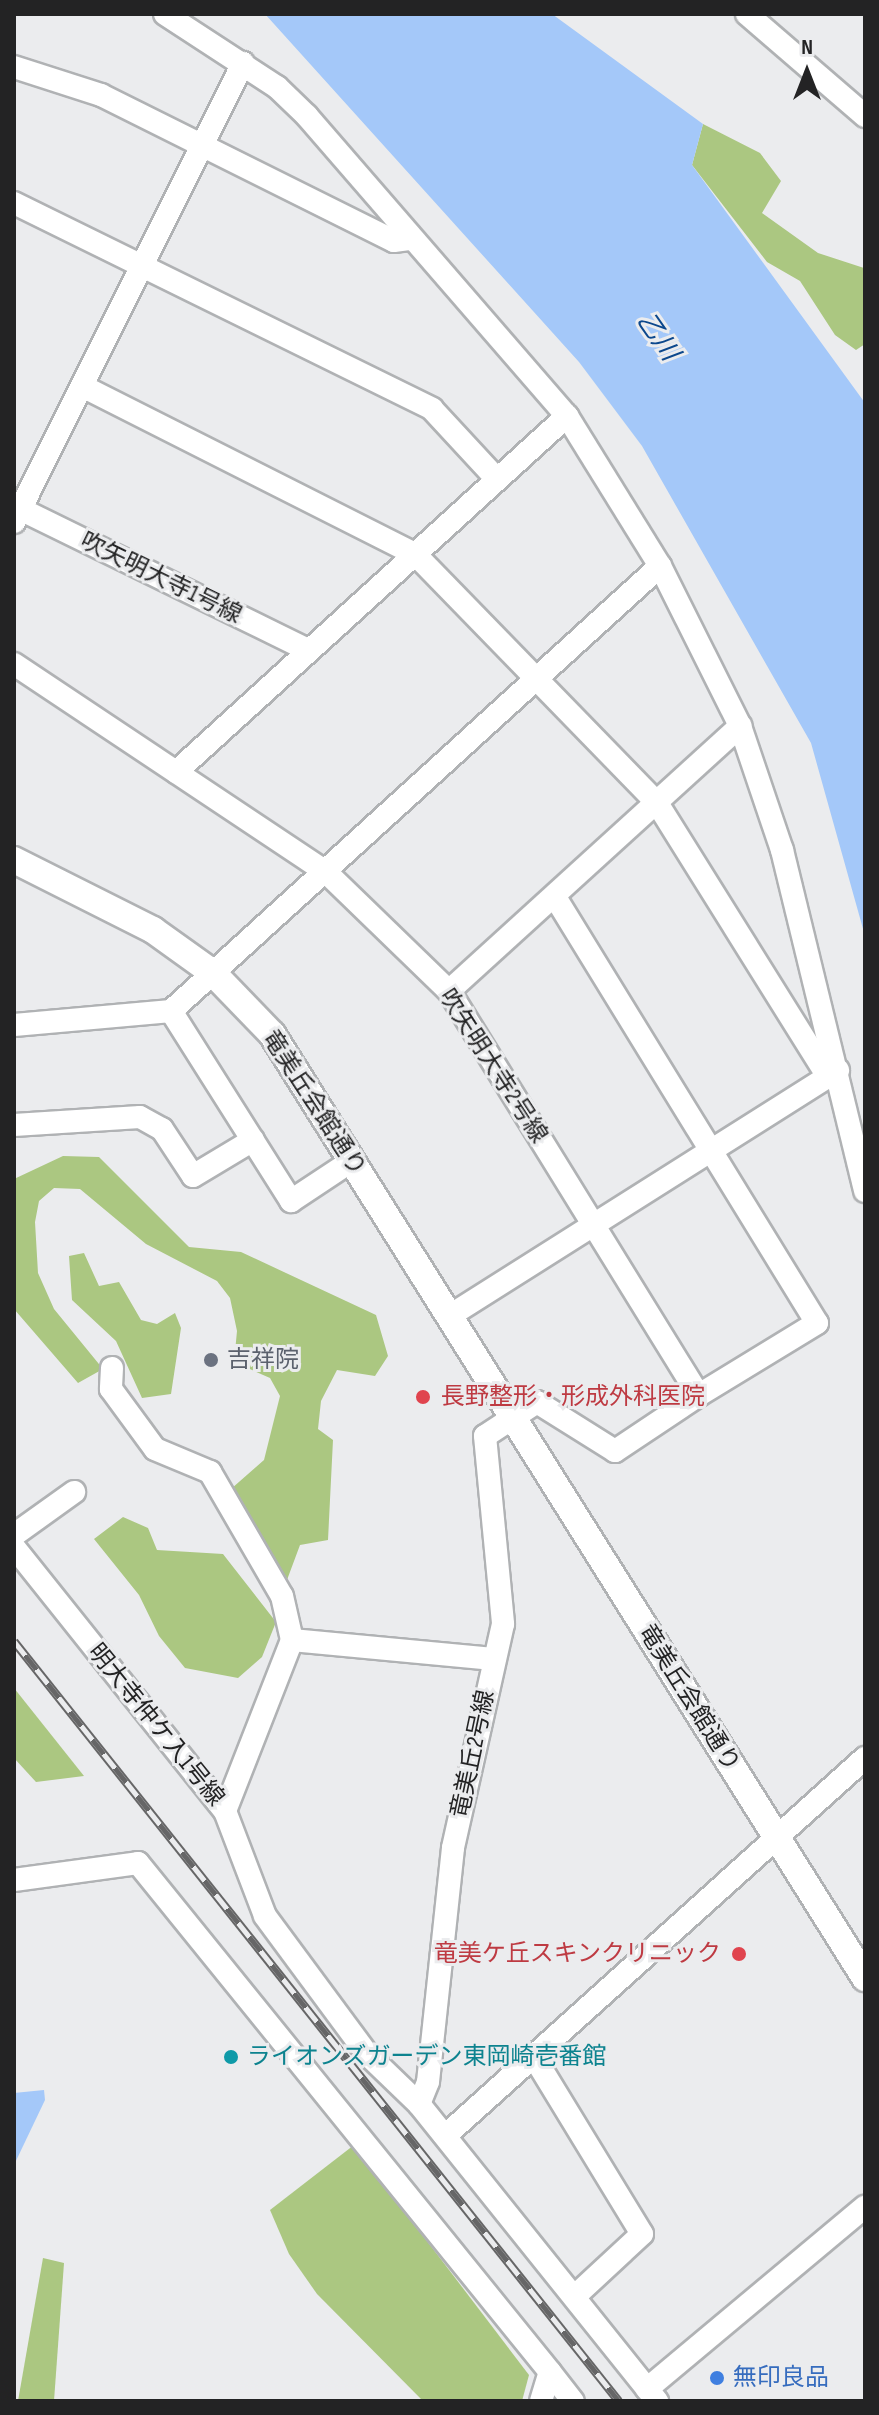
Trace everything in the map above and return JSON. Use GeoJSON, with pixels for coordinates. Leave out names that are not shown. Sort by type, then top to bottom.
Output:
{"type":"FeatureCollection","features":[{"type":"Feature","properties":{"kind":"street"},"geometry":{"type":"LineString","coordinates":[[165,14],[243,63],[307,116],[567,416],[660,566],[740,726],[804,926],[833,1072],[865,1191]]}},
{"type":"Feature","properties":{"kind":"street"},"geometry":{"type":"LineString","coordinates":[[747,14],[865,116]]}},
{"type":"Feature","properties":{"kind":"street"},"geometry":{"type":"LineString","coordinates":[[16,513],[243,63]]}},
{"type":"Feature","properties":{"kind":"street"},"geometry":{"type":"LineString","coordinates":[[14,67],[101,95],[394,241],[411,239]]}},
{"type":"Feature","properties":{"kind":"street"},"geometry":{"type":"LineString","coordinates":[[14,203],[432,409],[496,478]]}},
{"type":"Feature","properties":{"kind":"street"},"geometry":{"type":"LineString","coordinates":[[82,386],[415,554],[657,803],[833,1072]]}},
{"type":"Feature","properties":{"kind":"street"},"geometry":{"type":"LineString","coordinates":[[176,772],[567,416]]}},
{"type":"Feature","properties":{"kind":"street","name":"吹矢明大寺1号線"},"geometry":{"type":"LineString","coordinates":[[16,513],[308,650]]}},
{"type":"Feature","properties":{"kind":"street"},"geometry":{"type":"LineString","coordinates":[[14,1025],[171,1011],[660,566]]}},
{"type":"Feature","properties":{"kind":"street","name":"吹矢明大寺2号線"},"geometry":{"type":"LineString","coordinates":[[14,664],[326,872],[449,991],[699,1395]]}},
{"type":"Feature","properties":{"kind":"street"},"geometry":{"type":"LineString","coordinates":[[449,991],[740,726]]}},
{"type":"Feature","properties":{"kind":"street","name":"竜美丘会館通り"},"geometry":{"type":"LineString","coordinates":[[14,860],[153,930],[213,973],[272,1034],[865,1978]]}},
{"type":"Feature","properties":{"kind":"street"},"geometry":{"type":"LineString","coordinates":[[512,1418],[537,1402],[615,1451],[817,1323],[555,897]]}},
{"type":"Feature","properties":{"kind":"street"},"geometry":{"type":"LineString","coordinates":[[171,1011],[291,1201],[353,1160]]}},
{"type":"Feature","properties":{"kind":"street"},"geometry":{"type":"LineString","coordinates":[[451,1315],[833,1072]]}},
{"type":"Feature","properties":{"kind":"street"},"geometry":{"type":"LineString","coordinates":[[14,1125],[140,1117],[162,1129],[193,1176],[253,1140]]}},
{"type":"Feature","properties":{"kind":"street"},"geometry":{"type":"LineString","coordinates":[[112,1368],[111,1389],[155,1449],[210,1472],[282,1596],[292,1640],[225,1811]]}},
{"type":"Feature","properties":{"kind":"street","name":"竜美丘2号線"},"geometry":{"type":"LineString","coordinates":[[419,2104],[428,2082],[453,1848],[503,1624],[485,1436],[512,1418]]}},
{"type":"Feature","properties":{"kind":"street"},"geometry":{"type":"LineString","coordinates":[[14,1535],[74,1492]]}},
{"type":"Feature","properties":{"kind":"street","name":"明大寺仲ケ入1号線"},"geometry":{"type":"LineString","coordinates":[[14,1547],[225,1811],[265,1916],[367,2054],[419,2104],[445,2136]]}},
{"type":"Feature","properties":{"kind":"street"},"geometry":{"type":"LineString","coordinates":[[292,1640],[493,1659]]}},
{"type":"Feature","properties":{"kind":"street"},"geometry":{"type":"LineString","coordinates":[[865,1758],[445,2136],[652,2395],[865,2207]]}},
{"type":"Feature","properties":{"kind":"street"},"geometry":{"type":"LineString","coordinates":[[14,1880],[138,1863],[573,2401]]}},
{"type":"Feature","properties":{"kind":"street"},"geometry":{"type":"LineString","coordinates":[[534,2057],[642,2234],[575,2296]]}},
{"type":"Feature","properties":{"kind":"street"},"geometry":{"type":"LineString","coordinates":[[541,2401],[550,2372]]}},
{"type":"Feature","properties":{"kind":"green space"},"geometry":{"type":"Polygon","coordinates":[[[703,124],[760,153],[781,181],[762,213],[818,253],[864,268],[865,344],[856,350],[835,335],[800,281],[767,262],[692,165],[703,124]]]}},
{"type":"Feature","properties":{"kind":"green space"},"geometry":{"type":"Polygon","coordinates":[[[63,1156],[99,1157],[189,1247],[241,1252],[376,1315],[388,1356],[375,1376],[337,1370],[321,1401],[318,1429],[333,1440],[328,1540],[300,1545],[284,1588],[223,1496],[264,1460],[280,1396],[270,1378],[234,1362],[237,1331],[230,1298],[217,1281],[146,1244],[80,1189],[54,1188],[39,1201],[35,1222],[38,1273],[54,1309],[103,1369],[78,1383],[14,1309],[14,1179],[63,1156]]]}},
{"type":"Feature","properties":{"kind":"green space"},"geometry":{"type":"Polygon","coordinates":[[[84,1253],[99,1286],[119,1282],[141,1320],[157,1324],[175,1313],[181,1328],[171,1394],[142,1398],[116,1341],[72,1300],[69,1256],[84,1253]]]}},
{"type":"Feature","properties":{"kind":"green space"},"geometry":{"type":"Polygon","coordinates":[[[123,1517],[148,1528],[157,1550],[223,1554],[276,1622],[262,1657],[238,1678],[185,1668],[159,1636],[139,1595],[94,1539],[123,1517]]]}},
{"type":"Feature","properties":{"kind":"green space"},"geometry":{"type":"Polygon","coordinates":[[[14,1688],[84,1776],[36,1782],[14,1758],[14,1688]]]}},
{"type":"Feature","properties":{"kind":"green space"},"geometry":{"type":"Polygon","coordinates":[[[354,2145],[529,2375],[522,2401],[423,2401],[317,2294],[289,2254],[270,2210],[354,2145]]]}},
{"type":"Feature","properties":{"kind":"green space"},"geometry":{"type":"Polygon","coordinates":[[[43,2258],[64,2263],[54,2401],[18,2401],[43,2258]]]}},
{"type":"Feature","properties":{"kind":"water","name":"乙川"},"geometry":{"type":"Polygon","coordinates":[[[265,14],[552,14],[703,124],[692,165],[865,403],[865,936],[811,743],[642,446],[579,362],[265,14]]]}},
{"type":"Feature","properties":{"kind":"water"},"geometry":{"type":"Polygon","coordinates":[[[44,2090],[45,2100],[14,2165],[14,2093],[44,2090]]]}},
{"type":"Feature","properties":{"kind":"railway"},"geometry":{"type":"LineString","coordinates":[[14,1641],[619,2401]]}},
{"type":"Feature","properties":{"kind":"place","name":"吉祥院"},"geometry":{"type":"Point","coordinates":[211,1360]}},
{"type":"Feature","properties":{"kind":"place","name":"長野整形・形成外科医院"},"geometry":{"type":"Point","coordinates":[423,1397]}},
{"type":"Feature","properties":{"kind":"place","name":"竜美ケ丘スキンクリニック"},"geometry":{"type":"Point","coordinates":[739,1954]}},
{"type":"Feature","properties":{"kind":"place","name":"ライオンズガーデン東岡崎壱番館"},"geometry":{"type":"Point","coordinates":[231,2057]}},
{"type":"Feature","properties":{"kind":"place","name":"無印良品"},"geometry":{"type":"Point","coordinates":[717,2378]}}]}
